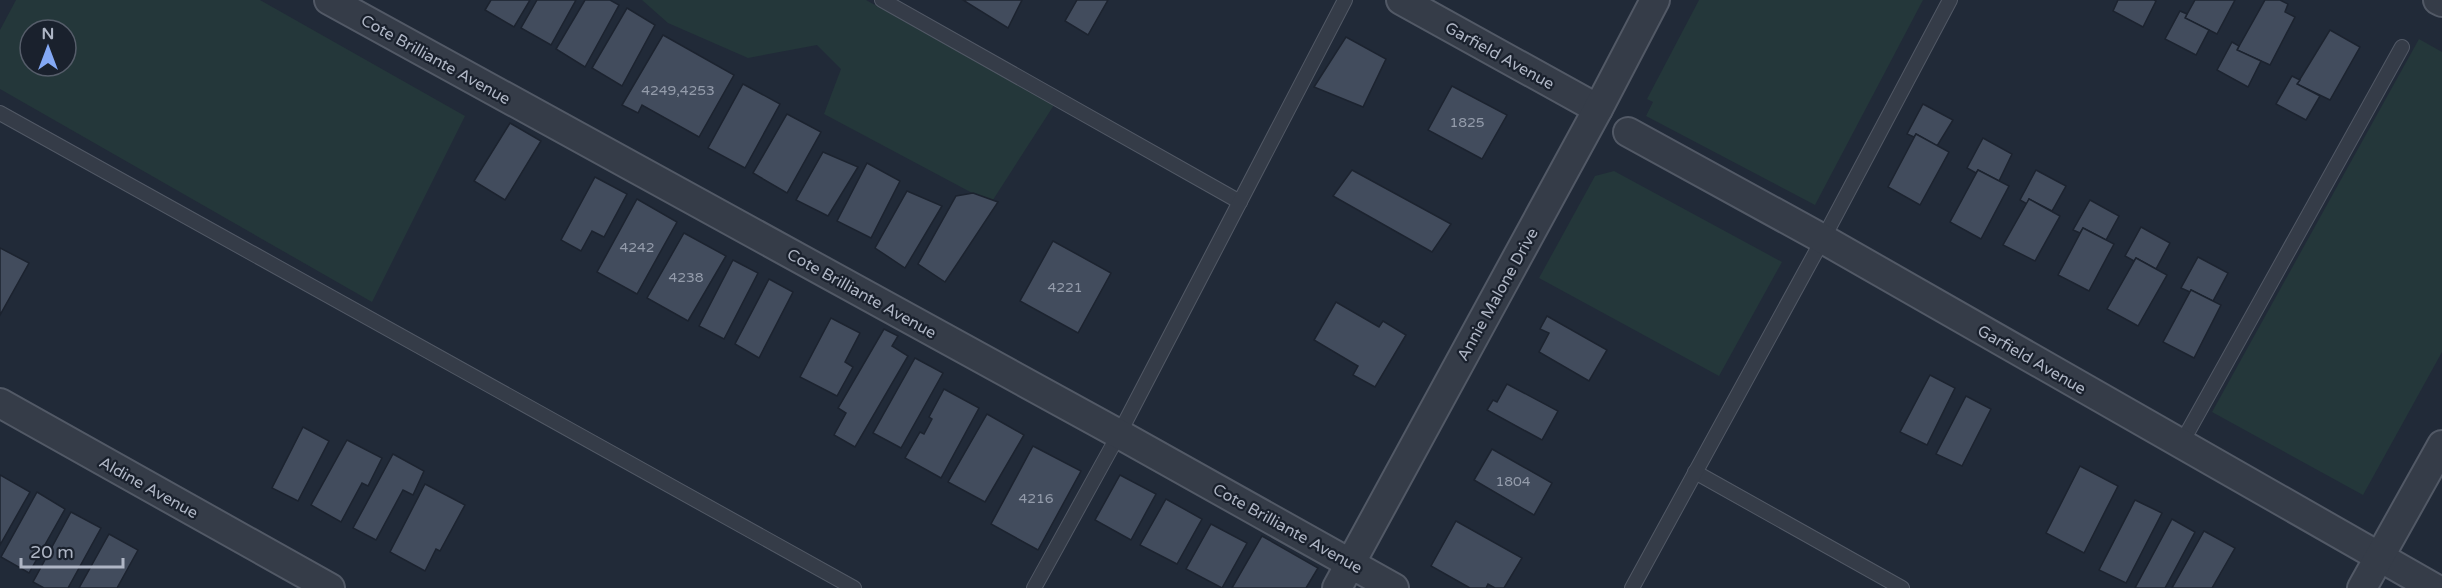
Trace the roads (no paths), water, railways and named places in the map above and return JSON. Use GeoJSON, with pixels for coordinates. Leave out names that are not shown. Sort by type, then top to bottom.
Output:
{"type":"FeatureCollection","features":[{"type":"Feature","properties":{"kind":"street","name":"Cote Brilliante Avenue"},"geometry":{"type":"LineString","coordinates":[[329,0],[1119,434],[1394,588]]}},
{"type":"Feature","properties":{"kind":"street","name":"Garfield Avenue"},"geometry":{"type":"LineString","coordinates":[[1401,0],[1598,109]]}},
{"type":"Feature","properties":{"kind":"street","name":"Annie Malone Drive"},"geometry":{"type":"LineString","coordinates":[[1337,588],[1655,0]]}},
{"type":"Feature","properties":{"kind":"street","name":"Garfield Avenue"},"geometry":{"type":"LineString","coordinates":[[1628,132],[1823,239],[2434,588]]}},
{"type":"Feature","properties":{"kind":"street","name":"Aldine Avenue"},"geometry":{"type":"LineString","coordinates":[[0,403],[330,588]]}},
{"type":"Feature","properties":{"kind":"street"},"geometry":{"type":"LineString","coordinates":[[2362,588],[2442,445]]}},
{"type":"Feature","properties":{"kind":"lane"},"geometry":{"type":"LineString","coordinates":[[882,0],[1240,202]]}},
{"type":"Feature","properties":{"kind":"lane"},"geometry":{"type":"LineString","coordinates":[[1034,588],[1119,434],[1345,0]]}},
{"type":"Feature","properties":{"kind":"lane"},"geometry":{"type":"LineString","coordinates":[[1632,588],[1823,239],[1950,0]]}},
{"type":"Feature","properties":{"kind":"lane"},"geometry":{"type":"LineString","coordinates":[[2181,444],[2402,47]]}},
{"type":"Feature","properties":{"kind":"lane"},"geometry":{"type":"LineString","coordinates":[[0,113],[854,588]]}},
{"type":"Feature","properties":{"kind":"lane"},"geometry":{"type":"LineString","coordinates":[[1695,472],[1902,588]]}}]}
